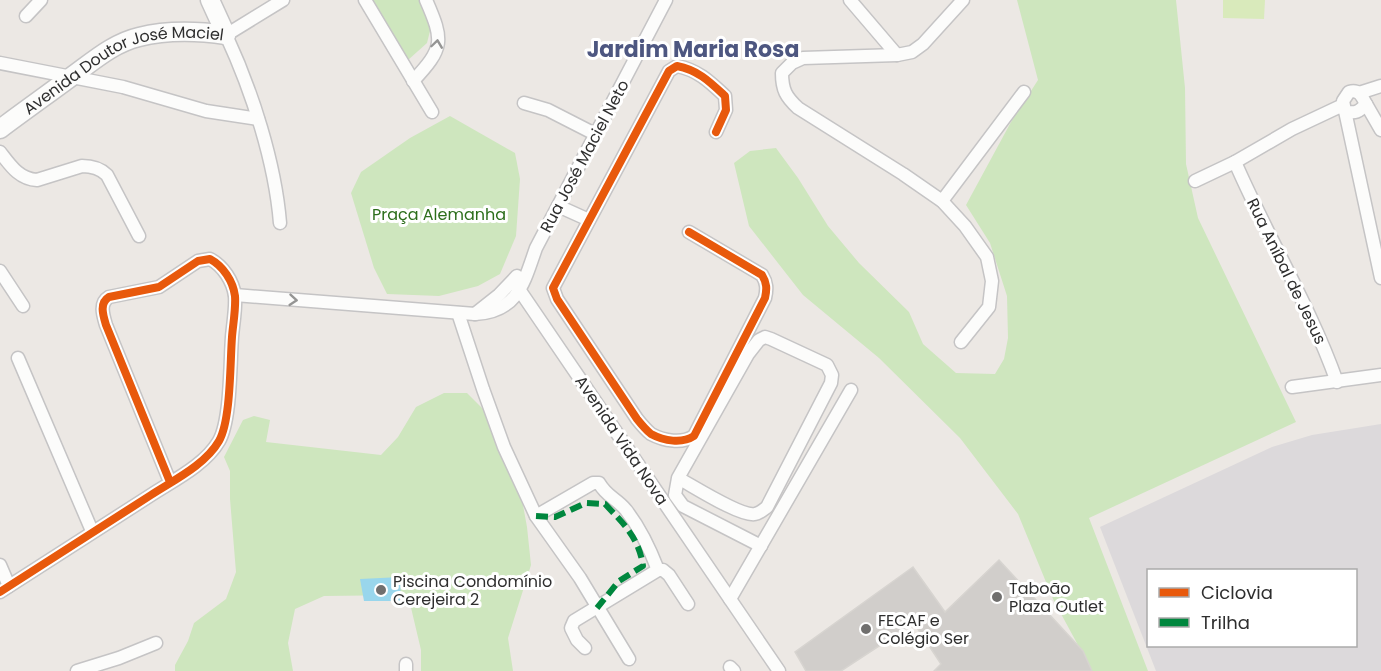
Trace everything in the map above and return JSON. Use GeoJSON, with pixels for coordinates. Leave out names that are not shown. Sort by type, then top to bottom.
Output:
{"type":"FeatureCollection","features":[{"type":"Feature","properties":{"kind":"street"},"geometry":{"type":"LineString","coordinates":[[26,16],[41,0]]}},
{"type":"Feature","properties":{"kind":"street"},"geometry":{"type":"LineString","coordinates":[[210,0],[258,118],[273,170],[280,223]]}},
{"type":"Feature","properties":{"kind":"street","name":"Avenida Doutor José Maciel"},"geometry":{"type":"LineString","coordinates":[[0,129],[100,56],[119,45],[138,37],[183,32],[226,35],[283,0]]}},
{"type":"Feature","properties":{"kind":"street"},"geometry":{"type":"LineString","coordinates":[[365,0],[432,112]]}},
{"type":"Feature","properties":{"kind":"street"},"geometry":{"type":"LineString","coordinates":[[413,81],[431,62],[439,43],[438,32],[426,0]]}},
{"type":"Feature","properties":{"kind":"street","name":"Rua José Maciel Neto"},"geometry":{"type":"LineString","coordinates":[[235,295],[475,314],[501,309],[517,286],[666,0]]}},
{"type":"Feature","properties":{"kind":"street"},"geometry":{"type":"LineString","coordinates":[[850,0],[897,56]]}},
{"type":"Feature","properties":{"kind":"street"},"geometry":{"type":"LineString","coordinates":[[961,342],[989,307],[992,281],[987,257],[965,225],[942,201],[798,108],[785,96],[782,73],[792,63],[803,58],[897,56],[912,52],[923,44],[963,0]]}},
{"type":"Feature","properties":{"kind":"street"},"geometry":{"type":"LineString","coordinates":[[0,63],[123,87],[206,111],[258,118]]}},
{"type":"Feature","properties":{"kind":"street"},"geometry":{"type":"LineString","coordinates":[[689,232],[762,275],[766,282],[766,290],[765,298],[694,435],[687,441],[675,441],[650,433],[637,419],[554,294],[555,282],[669,71],[677,66],[687,68],[702,75],[725,96],[726,110],[716,132]]}},
{"type":"Feature","properties":{"kind":"street"},"geometry":{"type":"LineString","coordinates":[[1381,86],[1359,93],[1352,91],[1346,94],[1344,108],[1381,278]]}},
{"type":"Feature","properties":{"kind":"street"},"geometry":{"type":"LineString","coordinates":[[942,201],[1024,92]]}},
{"type":"Feature","properties":{"kind":"street"},"geometry":{"type":"LineString","coordinates":[[1359,93],[1381,130]]}},
{"type":"Feature","properties":{"kind":"street"},"geometry":{"type":"LineString","coordinates":[[524,103],[548,110],[595,134]]}},
{"type":"Feature","properties":{"kind":"street"},"geometry":{"type":"LineString","coordinates":[[1195,182],[1292,129],[1344,108],[1357,113],[1366,104]]}},
{"type":"Feature","properties":{"kind":"street"},"geometry":{"type":"LineString","coordinates":[[0,152],[21,176],[29,179],[37,180],[82,166],[102,170],[107,175],[139,236]]}},
{"type":"Feature","properties":{"kind":"street","name":"Rua Aníbal de Jesus"},"geometry":{"type":"LineString","coordinates":[[1235,162],[1252,202],[1308,310],[1337,382]]}},
{"type":"Feature","properties":{"kind":"street"},"geometry":{"type":"LineString","coordinates":[[558,206],[589,220]]}},
{"type":"Feature","properties":{"kind":"street"},"geometry":{"type":"LineString","coordinates":[[0,565],[4,589],[92,531],[170,482],[203,460],[220,440],[228,403],[235,295],[227,275],[218,264],[206,258],[159,287],[109,297],[102,305],[106,325],[170,482]]}},
{"type":"Feature","properties":{"kind":"street"},"geometry":{"type":"LineString","coordinates":[[2,278],[23,306]]}},
{"type":"Feature","properties":{"kind":"street","name":"Avenida Vida Nova"},"geometry":{"type":"LineString","coordinates":[[517,286],[778,671]]}},
{"type":"Feature","properties":{"kind":"street"},"geometry":{"type":"LineString","coordinates":[[458,313],[504,447],[536,516],[579,578],[629,659]]}},
{"type":"Feature","properties":{"kind":"street"},"geometry":{"type":"LineString","coordinates":[[678,478],[739,511],[753,515],[762,511],[767,507],[831,383],[832,375],[827,365],[771,339],[765,337],[759,340],[748,354],[678,478],[675,495],[682,506],[761,546]]}},
{"type":"Feature","properties":{"kind":"street"},"geometry":{"type":"LineString","coordinates":[[18,358],[92,531]]}},
{"type":"Feature","properties":{"kind":"street"},"geometry":{"type":"LineString","coordinates":[[1292,387],[1381,375]]}},
{"type":"Feature","properties":{"kind":"street"},"geometry":{"type":"LineString","coordinates":[[730,599],[852,390]]}},
{"type":"Feature","properties":{"kind":"street"},"geometry":{"type":"LineString","coordinates":[[536,516],[593,483],[599,483],[608,496],[625,509],[636,525],[650,549],[658,570]]}},
{"type":"Feature","properties":{"kind":"street"},"geometry":{"type":"LineString","coordinates":[[585,648],[576,640],[571,628],[574,621],[658,570],[663,570],[669,575],[688,604]]}},
{"type":"Feature","properties":{"kind":"street"},"geometry":{"type":"LineString","coordinates":[[77,671],[156,644]]}},
{"type":"Feature","properties":{"kind":"shaded area"},"geometry":{"type":"Polygon","coordinates":[[[1381,424],[1381,671],[1156,671],[1100,527],[1272,447],[1312,435],[1381,424]]]}},
{"type":"Feature","properties":{"kind":"green space"},"geometry":{"type":"Polygon","coordinates":[[[373,0],[422,0],[432,23],[427,43],[408,60],[373,0]]]}},
{"type":"Feature","properties":{"kind":"green space"},"geometry":{"type":"Polygon","coordinates":[[[1017,0],[1176,0],[1185,88],[1186,164],[1198,218],[1296,422],[1089,518],[1148,671],[1092,671],[1053,599],[1018,514],[960,438],[879,358],[803,295],[749,226],[734,163],[750,151],[776,148],[828,226],[859,263],[909,312],[923,344],[956,373],[995,374],[1004,359],[1008,338],[1007,296],[990,243],[966,205],[1011,122],[1038,80],[1017,0]]]}},
{"type":"Feature","properties":{"kind":"green space"},"geometry":{"type":"Polygon","coordinates":[[[1223,0],[1265,0],[1264,19],[1223,18],[1223,0]]]}},
{"type":"Feature","properties":{"kind":"green space","name":"Praça Alemanha"},"geometry":{"type":"Polygon","coordinates":[[[450,116],[515,153],[520,179],[516,236],[500,274],[478,286],[439,296],[387,294],[374,268],[351,193],[361,172],[410,138],[450,116]]]}},
{"type":"Feature","properties":{"kind":"green space"},"geometry":{"type":"Polygon","coordinates":[[[444,393],[467,393],[488,414],[518,478],[531,565],[508,638],[513,671],[421,671],[421,650],[408,595],[324,596],[295,609],[288,643],[293,671],[175,671],[175,665],[188,641],[194,623],[226,599],[236,572],[230,471],[224,457],[243,420],[254,416],[270,420],[266,442],[381,455],[398,437],[416,407],[444,393]]]}},
{"type":"Feature","properties":{"kind":"water","name":"Piscina Condomínio Cerejeira 2"},"geometry":{"type":"Polygon","coordinates":[[[401,577],[400,601],[364,601],[360,579],[401,577]]]}},
{"type":"Feature","properties":{"kind":"building","name":"Taboão Plaza Outlet"},"geometry":{"type":"Polygon","coordinates":[[[999,560],[1083,651],[1092,671],[934,671],[941,664],[914,623],[841,671],[806,671],[795,652],[913,567],[945,612],[999,560]]]}},
{"type":"Feature","properties":{"kind":"marked path"},"geometry":{"type":"LineString","coordinates":[[536,516],[555,517],[586,503],[605,504],[630,532],[638,547],[643,566],[619,581],[597,608]]}},
{"type":"Feature","properties":{"kind":"cycle path"},"geometry":{"type":"LineString","coordinates":[[689,232],[762,275],[766,283],[766,292],[694,436],[673,441],[651,434],[637,419],[557,299],[553,288],[669,71],[677,66],[691,70],[709,81],[725,96],[726,110],[716,132]]}},
{"type":"Feature","properties":{"kind":"cycle path"},"geometry":{"type":"LineString","coordinates":[[0,592],[188,471],[206,457],[219,441],[228,406],[235,296],[227,275],[210,259],[198,261],[159,287],[109,297],[103,306],[106,325],[170,482]]}},
{"type":"Feature","properties":{"kind":"place","name":"Piscina Condomínio Cerejeira 2"},"geometry":{"type":"Point","coordinates":[381,590]}},
{"type":"Feature","properties":{"kind":"place","name":"Taboão Plaza Outlet"},"geometry":{"type":"Point","coordinates":[997,597]}},
{"type":"Feature","properties":{"kind":"place","name":"FECAF e Colégio Ser"},"geometry":{"type":"Point","coordinates":[866,629]}},
{"type":"Feature","properties":{"kind":"district","name":"Jardim Maria Rosa"},"geometry":{"type":"Point","coordinates":[693,49]}}]}
